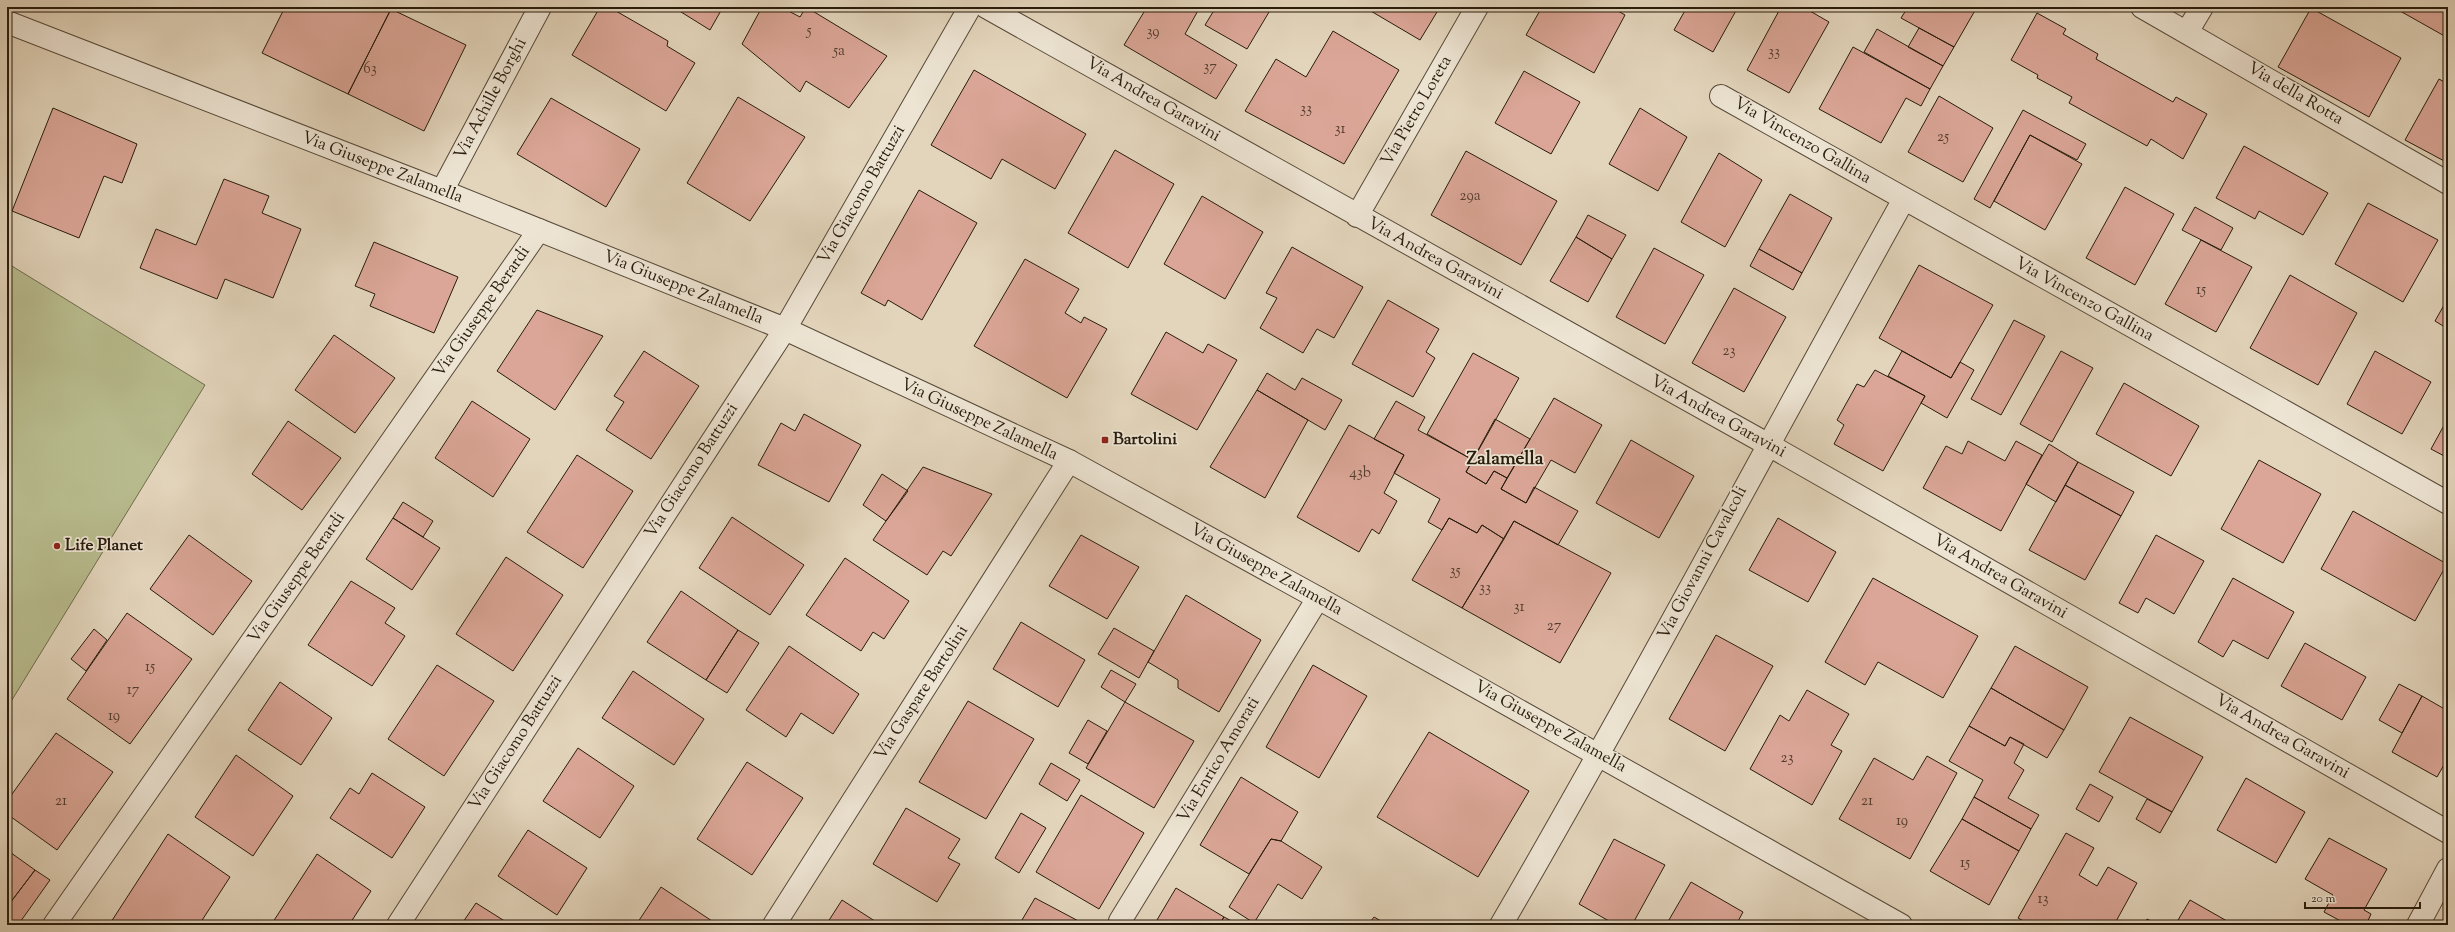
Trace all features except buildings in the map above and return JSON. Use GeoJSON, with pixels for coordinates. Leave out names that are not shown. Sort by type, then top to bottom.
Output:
{"type":"FeatureCollection","features":[{"type":"Feature","properties":{"kind":"street","name":"Via Achille Borghi"},"geometry":{"type":"LineString","coordinates":[[442,191],[540,7]]}},
{"type":"Feature","properties":{"kind":"street","name":"Via Giacomo Battuzzi"},"geometry":{"type":"LineString","coordinates":[[398,925],[784,329],[970,7]]}},
{"type":"Feature","properties":{"kind":"street","name":"Via Andrea Garavini"},"geometry":{"type":"LineString","coordinates":[[986,7],[1357,216],[1767,444],[2448,832]]}},
{"type":"Feature","properties":{"kind":"street","name":"Via Pietro Loreta"},"geometry":{"type":"LineString","coordinates":[[1357,216],[1477,7]]}},
{"type":"Feature","properties":{"kind":"street","name":"Via della Rotta"},"geometry":{"type":"LineString","coordinates":[[2142,7],[2448,183]]}},
{"type":"Feature","properties":{"kind":"street"},"geometry":{"type":"LineString","coordinates":[[2187,32],[2202,7]]}},
{"type":"Feature","properties":{"kind":"street","name":"Via Giuseppe Zalamella"},"geometry":{"type":"LineString","coordinates":[[7,22],[442,191],[784,329],[1069,462],[1318,598],[1901,925]]}},
{"type":"Feature","properties":{"kind":"street","name":"Via Vincenzo Gallina"},"geometry":{"type":"LineString","coordinates":[[1721,96],[2448,503]]}},
{"type":"Feature","properties":{"kind":"street","name":"Via Giovanni Cavalcoli"},"geometry":{"type":"LineString","coordinates":[[1501,925],[1600,755],[1767,444],[1904,199]]}},
{"type":"Feature","properties":{"kind":"street","name":"Via Giuseppe Berardi"},"geometry":{"type":"LineString","coordinates":[[54,925],[539,230]]}},
{"type":"Feature","properties":{"kind":"street","name":"Via Gaspare Bartolini"},"geometry":{"type":"LineString","coordinates":[[774,925],[1069,462]]}},
{"type":"Feature","properties":{"kind":"street","name":"Via Enrico Amorati"},"geometry":{"type":"LineString","coordinates":[[1120,921],[1318,598]]}},
{"type":"Feature","properties":{"kind":"street"},"geometry":{"type":"LineString","coordinates":[[2418,925],[2448,869]]}},
{"type":"Feature","properties":{"kind":"green space","name":"Life Planet"},"geometry":{"type":"Polygon","coordinates":[[[7,263],[205,385],[7,708],[7,263]]]}},
{"type":"Feature","properties":{"kind":"place","name":"Bartolini"},"geometry":{"type":"Point","coordinates":[1105,440]}},
{"type":"Feature","properties":{"kind":"place","name":"Life Planet"},"geometry":{"type":"Point","coordinates":[57,546]}},
{"type":"Feature","properties":{"kind":"district","name":"Zalamella"},"geometry":{"type":"Point","coordinates":[1505,459]}}]}
